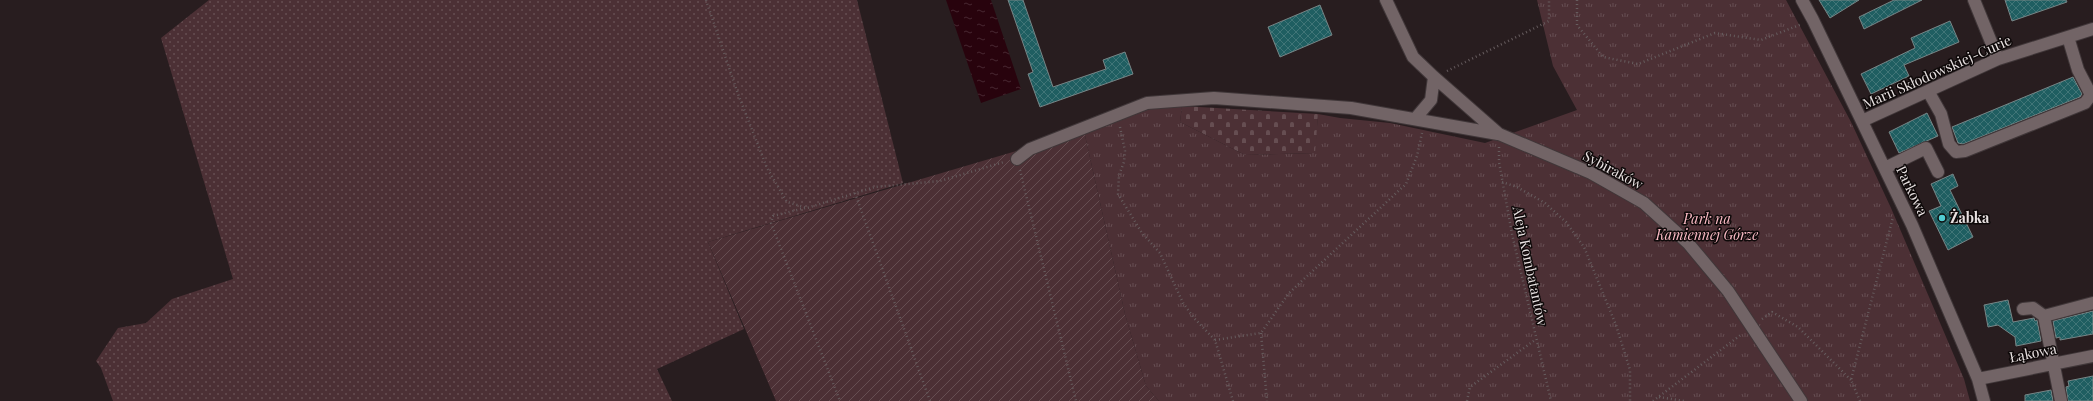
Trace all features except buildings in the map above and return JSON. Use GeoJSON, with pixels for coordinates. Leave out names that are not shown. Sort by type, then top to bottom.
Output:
{"type":"FeatureCollection","features":[{"type":"Feature","properties":{"kind":"street","name":"Sybiraków"},"geometry":{"type":"LineString","coordinates":[[1386,0],[1413,57],[1499,134],[1592,173],[1644,203],[1688,243],[1728,292],[1753,327],[1801,401]]}},
{"type":"Feature","properties":{"kind":"street","name":"Parkowa"},"geometry":{"type":"LineString","coordinates":[[1802,0],[1912,225],[1978,379],[1984,401]]}},
{"type":"Feature","properties":{"kind":"street"},"geometry":{"type":"LineString","coordinates":[[1974,0],[1998,58]]}},
{"type":"Feature","properties":{"kind":"street","name":"Marii Skłodowskiej-Curie"},"geometry":{"type":"LineString","coordinates":[[1862,121],[1998,58],[2093,29]]}},
{"type":"Feature","properties":{"kind":"street"},"geometry":{"type":"LineString","coordinates":[[1928,91],[1941,114],[1949,144],[1956,152],[1965,151],[2085,103],[2092,96],[2078,70],[2068,37]]}},
{"type":"Feature","properties":{"kind":"street"},"geometry":{"type":"LineString","coordinates":[[1420,120],[1431,100],[1434,77]]}},
{"type":"Feature","properties":{"kind":"street"},"geometry":{"type":"LineString","coordinates":[[1017,159],[1030,149],[1147,103],[1214,98],[1351,108],[1499,134]]}},
{"type":"Feature","properties":{"kind":"street"},"geometry":{"type":"LineString","coordinates":[[1885,168],[1926,148],[1938,172]]}},
{"type":"Feature","properties":{"kind":"street"},"geometry":{"type":"LineString","coordinates":[[2044,316],[2093,303]]}},
{"type":"Feature","properties":{"kind":"street"},"geometry":{"type":"LineString","coordinates":[[2023,308],[2033,308],[2044,316],[2061,401]]}},
{"type":"Feature","properties":{"kind":"street","name":"Łąkowa"},"geometry":{"type":"LineString","coordinates":[[1978,379],[2093,356]]}},
{"type":"Feature","properties":{"kind":"path"},"geometry":{"type":"LineString","coordinates":[[706,0],[738,94],[768,168],[787,202],[807,208]]}},
{"type":"Feature","properties":{"kind":"path"},"geometry":{"type":"LineString","coordinates":[[1434,77],[1549,21],[1549,0]]}},
{"type":"Feature","properties":{"kind":"path"},"geometry":{"type":"LineString","coordinates":[[1577,0],[1577,25],[1603,57],[1638,64],[1715,33],[1761,40],[1813,20]]}},
{"type":"Feature","properties":{"kind":"path"},"geometry":{"type":"LineString","coordinates":[[1116,115],[1125,151],[1124,162],[1118,179],[1118,194],[1142,233],[1160,253],[1183,303],[1194,318],[1215,340],[1233,401]]}},
{"type":"Feature","properties":{"kind":"path"},"geometry":{"type":"LineString","coordinates":[[1267,401],[1261,333],[1290,293],[1406,184],[1417,156],[1420,120]]}},
{"type":"Feature","properties":{"kind":"path","name":"Aleja Kombatantów"},"geometry":{"type":"LineString","coordinates":[[1499,134],[1499,162],[1502,182],[1535,340],[1551,401]]}},
{"type":"Feature","properties":{"kind":"path"},"geometry":{"type":"LineString","coordinates":[[840,401],[771,223],[773,216],[807,208],[875,186],[940,180],[1017,159],[1076,401]]}},
{"type":"Feature","properties":{"kind":"path"},"geometry":{"type":"LineString","coordinates":[[1502,182],[1517,187],[1545,203],[1566,222],[1584,247],[1613,318],[1630,370],[1630,401]]}},
{"type":"Feature","properties":{"kind":"path"},"geometry":{"type":"LineString","coordinates":[[855,193],[930,401]]}},
{"type":"Feature","properties":{"kind":"path"},"geometry":{"type":"LineString","coordinates":[[1851,380],[1895,210]]}},
{"type":"Feature","properties":{"kind":"path"},"geometry":{"type":"LineString","coordinates":[[1653,401],[1772,312],[1798,327],[1851,380],[1860,401]]}},
{"type":"Feature","properties":{"kind":"path"},"geometry":{"type":"LineString","coordinates":[[1215,340],[1261,333]]}},
{"type":"Feature","properties":{"kind":"path"},"geometry":{"type":"LineString","coordinates":[[1467,401],[1470,387],[1535,340]]}},
{"type":"Feature","properties":{"kind":"path"},"geometry":{"type":"LineString","coordinates":[[1659,397],[1684,401]]}},
{"type":"Feature","properties":{"kind":"green space"},"geometry":{"type":"Polygon","coordinates":[[[209,0],[857,0],[903,183],[708,242],[744,329],[657,369],[672,401],[113,401],[101,368],[96,361],[118,328],[146,323],[172,299],[233,279],[161,38],[209,0]]]}},
{"type":"Feature","properties":{"kind":"green space","name":"Park na Kamiennej Górze"},"geometry":{"type":"Polygon","coordinates":[[[1537,0],[1786,0],[1851,122],[1891,208],[1964,379],[1970,401],[1159,401],[1146,386],[1125,314],[1084,131],[1156,107],[1182,106],[1180,122],[1245,155],[1315,153],[1318,114],[1340,118],[1390,123],[1485,143],[1577,110],[1553,66],[1537,0]]]}},
{"type":"Feature","properties":{"kind":"green space"},"geometry":{"type":"Polygon","coordinates":[[[1182,106],[1318,114],[1316,153],[1245,155],[1180,122],[1182,106]]]}},
{"type":"Feature","properties":{"kind":"green space"},"geometry":{"type":"Polygon","coordinates":[[[1084,131],[1125,314],[1146,386],[1159,401],[776,401],[708,242],[1084,131]]]}},
{"type":"Feature","properties":{"kind":"water"},"geometry":{"type":"Polygon","coordinates":[[[946,0],[991,0],[1021,89],[981,103],[946,0]]]}},
{"type":"Feature","properties":{"kind":"place","name":"Żabka"},"geometry":{"type":"Point","coordinates":[1942,218]}}]}
